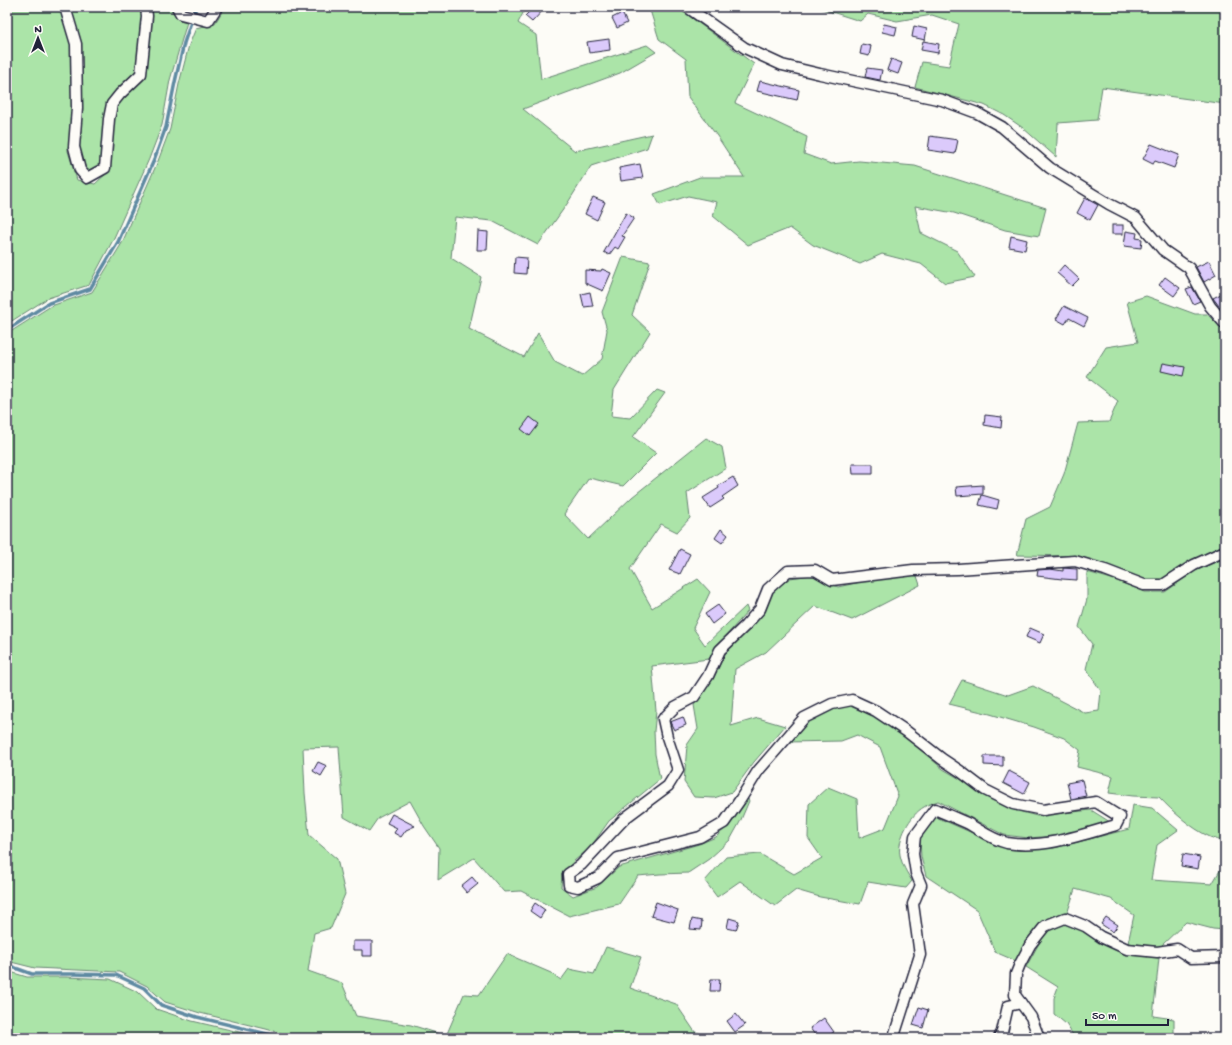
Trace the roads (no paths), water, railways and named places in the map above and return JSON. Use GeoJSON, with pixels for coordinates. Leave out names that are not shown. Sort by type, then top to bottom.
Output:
{"type":"FeatureCollection","features":[{"type":"Feature","properties":{"kind":"street"},"geometry":{"type":"LineString","coordinates":[[65,7],[76,44],[77,108],[74,146],[80,170],[87,178],[105,168],[109,119],[112,104],[141,74],[147,16],[146,7]]}},
{"type":"Feature","properties":{"kind":"street"},"geometry":{"type":"LineString","coordinates":[[179,11],[208,21],[217,7]]}},
{"type":"Feature","properties":{"kind":"street"},"geometry":{"type":"LineString","coordinates":[[687,7],[744,48],[782,64],[820,74],[942,100],[977,113],[1002,127],[1050,168],[1109,204],[1136,218],[1163,250],[1190,268],[1210,306],[1225,324]]}},
{"type":"Feature","properties":{"kind":"street"},"geometry":{"type":"LineString","coordinates":[[895,1038],[895,1033],[920,955],[913,904],[921,885],[916,873],[913,854],[915,836],[935,809],[1006,843],[1027,844],[1064,840],[1116,825],[1120,816],[1096,802],[1043,810],[1013,804],[986,790],[906,731],[876,711],[852,700],[832,704],[804,718],[758,771],[724,824],[700,837],[618,858],[598,878],[578,887],[569,885],[568,874],[581,865],[625,818],[668,786],[678,770],[667,737],[663,719],[675,707],[694,696],[708,676],[720,650],[760,609],[768,589],[788,571],[815,570],[832,580],[913,570],[958,569],[1075,561],[1105,570],[1144,585],[1163,585],[1194,565],[1225,551]]}},
{"type":"Feature","properties":{"kind":"street"},"geometry":{"type":"LineString","coordinates":[[1039,1038],[1031,1017],[1015,995],[1016,974],[1030,945],[1045,926],[1065,918],[1085,926],[1127,949],[1157,952],[1177,949],[1191,958],[1225,957]]}},
{"type":"Feature","properties":{"kind":"street"},"geometry":{"type":"LineString","coordinates":[[999,1038],[1002,1032],[1008,1006],[1021,1003]]}},
{"type":"Feature","properties":{"kind":"waterway"},"geometry":{"type":"LineString","coordinates":[[7,330],[49,303],[90,289],[118,242],[154,160],[166,127],[184,43],[196,7]]}},
{"type":"Feature","properties":{"kind":"waterway"},"geometry":{"type":"LineString","coordinates":[[7,965],[32,974],[116,975],[144,988],[161,1005],[197,1017],[284,1038]]}}]}
